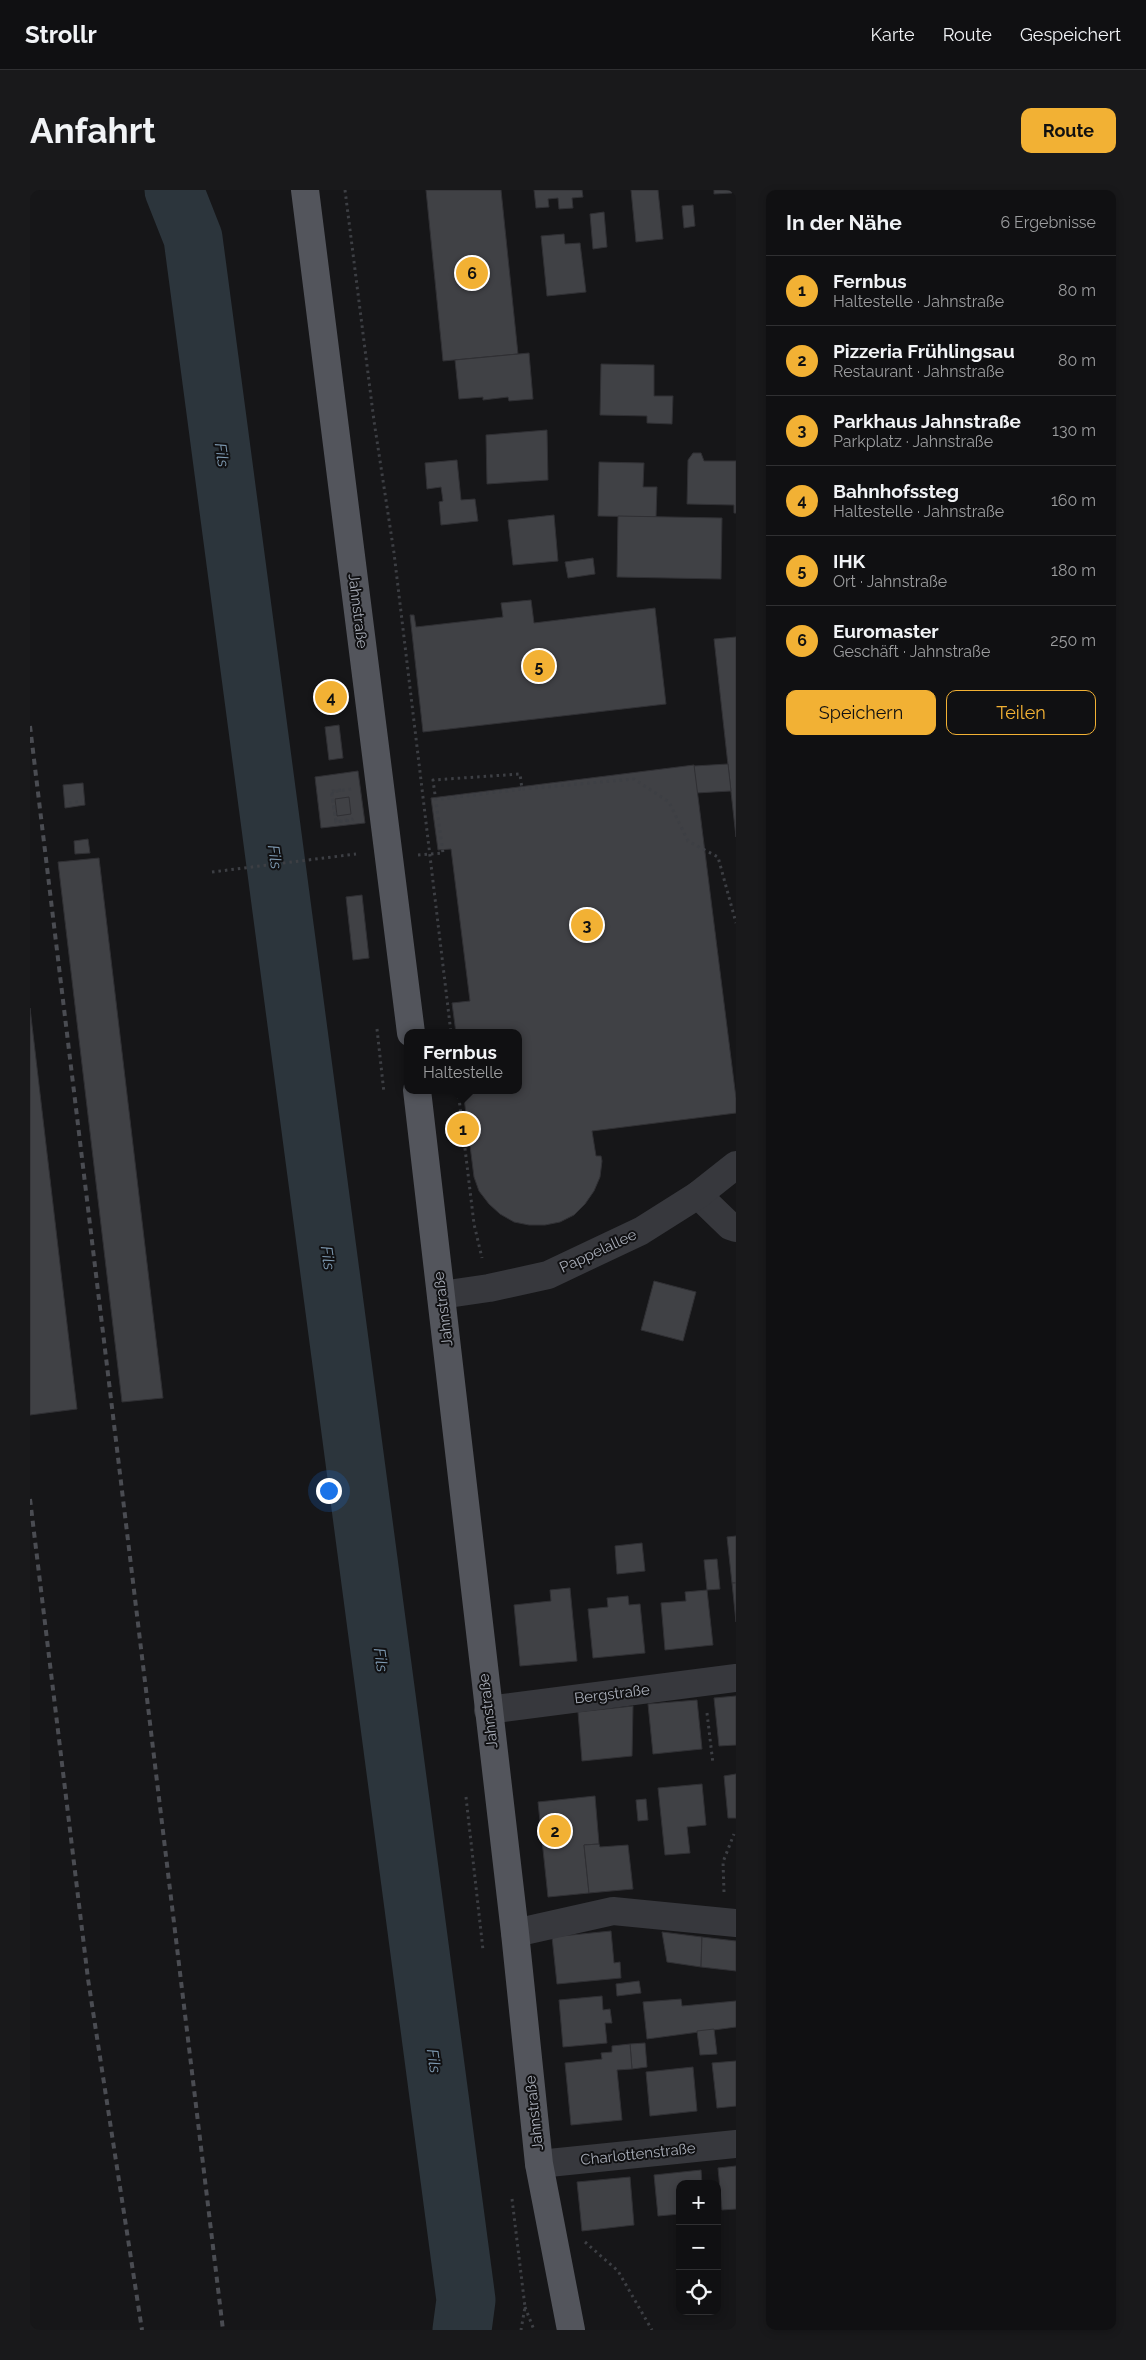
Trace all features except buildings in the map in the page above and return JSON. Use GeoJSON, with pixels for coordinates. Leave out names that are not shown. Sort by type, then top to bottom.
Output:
{"type":"FeatureCollection","features":[{"type":"Feature","properties":{"kind":"main road","name":"Jahnstraße"},"geometry":{"type":"LineString","coordinates":[[305,190],[410,1029]]}},
{"type":"Feature","properties":{"kind":"main road","name":"Jahnstraße"},"geometry":{"type":"LineString","coordinates":[[417,1094],[515,1933],[539,2164],[571,2330]]}},
{"type":"Feature","properties":{"kind":"street","name":"Pappelallee"},"geometry":{"type":"LineString","coordinates":[[441,1295],[489,1288],[548,1275],[641,1231],[698,1195],[736,1165]]}},
{"type":"Feature","properties":{"kind":"street"},"geometry":{"type":"LineString","coordinates":[[698,1195],[730,1226],[736,1228]]}},
{"type":"Feature","properties":{"kind":"street","name":"Bergstraße"},"geometry":{"type":"LineString","coordinates":[[488,1710],[736,1678]]}},
{"type":"Feature","properties":{"kind":"street"},"geometry":{"type":"LineString","coordinates":[[515,1933],[613,1911],[732,1923]]}},
{"type":"Feature","properties":{"kind":"street","name":"Charlottenstraße"},"geometry":{"type":"LineString","coordinates":[[539,2164],[736,2144]]}},
{"type":"Feature","properties":{"kind":"path"},"geometry":{"type":"LineString","coordinates":[[345,190],[374,421],[394,553],[451,1029]]}},
{"type":"Feature","properties":{"kind":"path"},"geometry":{"type":"LineString","coordinates":[[429,854],[443,853],[433,780],[520,774],[522,789]]}},
{"type":"Feature","properties":{"kind":"path"},"geometry":{"type":"LineString","coordinates":[[441,799],[522,789],[634,779],[669,802],[688,841],[718,857],[736,923]]}},
{"type":"Feature","properties":{"kind":"path"},"geometry":{"type":"LineString","coordinates":[[352,797],[351,789],[332,792],[336,822],[354,819]]}},
{"type":"Feature","properties":{"kind":"path"},"geometry":{"type":"LineString","coordinates":[[341,790],[331,791],[336,822],[355,820],[354,812]]}},
{"type":"Feature","properties":{"kind":"path"},"geometry":{"type":"LineString","coordinates":[[69,802],[82,801]]}},
{"type":"Feature","properties":{"kind":"path"},"geometry":{"type":"LineString","coordinates":[[212,872],[356,854]]}},
{"type":"Feature","properties":{"kind":"path"},"geometry":{"type":"LineString","coordinates":[[458,1094],[474,1224],[489,1288]]}},
{"type":"Feature","properties":{"kind":"path"},"geometry":{"type":"LineString","coordinates":[[704,1682],[713,1764]]}},
{"type":"Feature","properties":{"kind":"path"},"geometry":{"type":"LineString","coordinates":[[732,1923],[722,1882],[723,1862],[734,1834]]}},
{"type":"Feature","properties":{"kind":"path"},"geometry":{"type":"LineString","coordinates":[[579,2236],[618,2271],[652,2330]]}},
{"type":"Feature","properties":{"kind":"path"},"geometry":{"type":"LineString","coordinates":[[525,2307],[534,2330]]}},
{"type":"Feature","properties":{"kind":"waterway","name":"Fils"},"geometry":{"type":"LineString","coordinates":[[174,190],[193,238],[466,2300],[462,2330]]}},
{"type":"Feature","properties":{"kind":"railway"},"geometry":{"type":"LineString","coordinates":[[30,726],[223,2330]]}},
{"type":"Feature","properties":{"kind":"railway"},"geometry":{"type":"LineString","coordinates":[[30,1499],[88,1979],[142,2330]]}},
{"type":"Feature","properties":{"kind":"place","name":"Euromaster"},"geometry":{"type":"Point","coordinates":[472,273]}},
{"type":"Feature","properties":{"kind":"place","name":"IHK"},"geometry":{"type":"Point","coordinates":[539,666]}},
{"type":"Feature","properties":{"kind":"place","name":"Bahnhofssteg"},"geometry":{"type":"Point","coordinates":[331,697]}},
{"type":"Feature","properties":{"kind":"place","name":"Parkhaus Jahnstraße"},"geometry":{"type":"Point","coordinates":[587,925]}},
{"type":"Feature","properties":{"kind":"place","name":"Fernbus"},"geometry":{"type":"Point","coordinates":[463,1129]}},
{"type":"Feature","properties":{"kind":"place","name":"Pizzeria Frühlingsau"},"geometry":{"type":"Point","coordinates":[555,1831]}}]}
